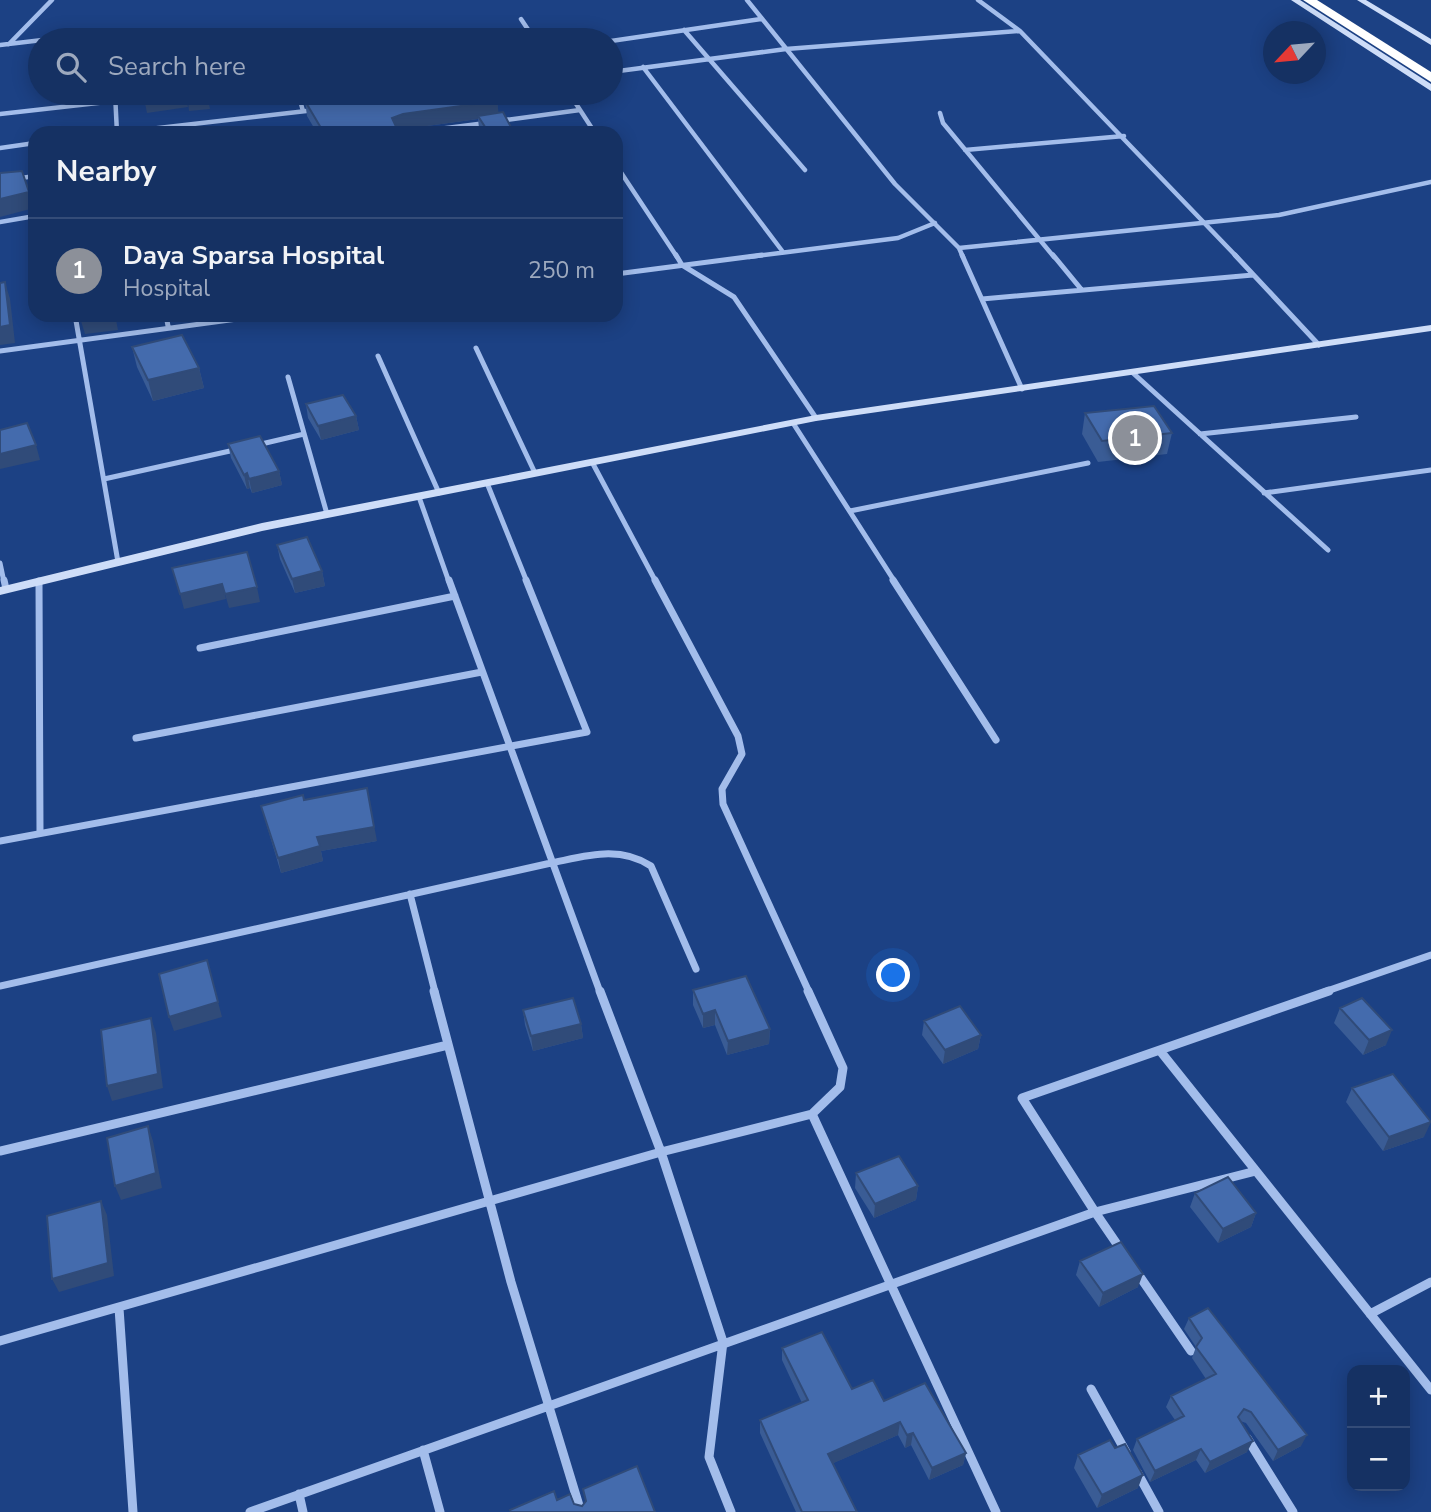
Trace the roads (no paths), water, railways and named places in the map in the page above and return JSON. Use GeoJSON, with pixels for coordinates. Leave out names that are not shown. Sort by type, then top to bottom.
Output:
{"type":"FeatureCollection","features":[{"type":"Feature","properties":{"kind":"highway"},"geometry":{"type":"LineString","coordinates":[[1309,0],[1431,78]]}},
{"type":"Feature","properties":{"kind":"highway"},"geometry":{"type":"LineString","coordinates":[[1332,0],[1420,54]]}},
{"type":"Feature","properties":{"kind":"street"},"geometry":{"type":"LineString","coordinates":[[9,44],[52,0]]}},
{"type":"Feature","properties":{"kind":"street"},"geometry":{"type":"LineString","coordinates":[[747,0],[895,184],[959,248],[1022,390]]}},
{"type":"Feature","properties":{"kind":"street"},"geometry":{"type":"LineString","coordinates":[[978,0],[1020,31],[1124,136],[1319,345]]}},
{"type":"Feature","properties":{"kind":"street"},"geometry":{"type":"LineString","coordinates":[[1295,0],[1431,88]]}},
{"type":"Feature","properties":{"kind":"street"},"geometry":{"type":"LineString","coordinates":[[1361,0],[1431,43]]}},
{"type":"Feature","properties":{"kind":"street"},"geometry":{"type":"LineString","coordinates":[[521,19],[527,28]]}},
{"type":"Feature","properties":{"kind":"street"},"geometry":{"type":"LineString","coordinates":[[623,39],[761,19]]}},
{"type":"Feature","properties":{"kind":"street"},"geometry":{"type":"LineString","coordinates":[[684,30],[805,170]]}},
{"type":"Feature","properties":{"kind":"street"},"geometry":{"type":"LineString","coordinates":[[623,70],[786,49],[1020,31]]}},
{"type":"Feature","properties":{"kind":"street"},"geometry":{"type":"LineString","coordinates":[[0,45],[28,42]]}},
{"type":"Feature","properties":{"kind":"street"},"geometry":{"type":"LineString","coordinates":[[643,67],[783,252]]}},
{"type":"Feature","properties":{"kind":"street"},"geometry":{"type":"LineString","coordinates":[[0,114],[80,105]]}},
{"type":"Feature","properties":{"kind":"street"},"geometry":{"type":"LineString","coordinates":[[116,105],[116,126]]}},
{"type":"Feature","properties":{"kind":"street"},"geometry":{"type":"LineString","coordinates":[[301,105],[303,111]]}},
{"type":"Feature","properties":{"kind":"street"},"geometry":{"type":"LineString","coordinates":[[577,105],[590,126]]}},
{"type":"Feature","properties":{"kind":"street"},"geometry":{"type":"LineString","coordinates":[[176,126],[317,109]]}},
{"type":"Feature","properties":{"kind":"street"},"geometry":{"type":"LineString","coordinates":[[460,126],[580,110]]}},
{"type":"Feature","properties":{"kind":"street"},"geometry":{"type":"LineString","coordinates":[[940,113],[943,123],[1081,289]]}},
{"type":"Feature","properties":{"kind":"street"},"geometry":{"type":"LineString","coordinates":[[965,150],[1124,136]]}},
{"type":"Feature","properties":{"kind":"street"},"geometry":{"type":"LineString","coordinates":[[0,148],[28,144]]}},
{"type":"Feature","properties":{"kind":"street"},"geometry":{"type":"LineString","coordinates":[[623,176],[682,265],[734,297],[816,418]]}},
{"type":"Feature","properties":{"kind":"street"},"geometry":{"type":"LineString","coordinates":[[0,181],[28,177]]}},
{"type":"Feature","properties":{"kind":"street"},"geometry":{"type":"LineString","coordinates":[[959,248],[1279,215],[1431,182]]}},
{"type":"Feature","properties":{"kind":"street"},"geometry":{"type":"LineString","coordinates":[[0,222],[28,217]]}},
{"type":"Feature","properties":{"kind":"street"},"geometry":{"type":"LineString","coordinates":[[623,273],[898,238],[935,223]]}},
{"type":"Feature","properties":{"kind":"street"},"geometry":{"type":"LineString","coordinates":[[982,299],[1253,275]]}},
{"type":"Feature","properties":{"kind":"street"},"geometry":{"type":"LineString","coordinates":[[76,322],[118,562]]}},
{"type":"Feature","properties":{"kind":"street"},"geometry":{"type":"LineString","coordinates":[[167,322],[168,326]]}},
{"type":"Feature","properties":{"kind":"street"},"geometry":{"type":"LineString","coordinates":[[0,351],[204,322]]}},
{"type":"Feature","properties":{"kind":"street"},"geometry":{"type":"LineString","coordinates":[[0,563],[3,590],[327,514],[816,418],[1022,390],[1431,328]]}},
{"type":"Feature","properties":{"kind":"street"},"geometry":{"type":"LineString","coordinates":[[476,348],[535,473]]}},
{"type":"Feature","properties":{"kind":"street"},"geometry":{"type":"LineString","coordinates":[[378,356],[439,493]]}},
{"type":"Feature","properties":{"kind":"street"},"geometry":{"type":"LineString","coordinates":[[1133,373],[1328,550]]}},
{"type":"Feature","properties":{"kind":"street"},"geometry":{"type":"LineString","coordinates":[[288,377],[327,514]]}},
{"type":"Feature","properties":{"kind":"street"},"geometry":{"type":"LineString","coordinates":[[1200,434],[1356,417]]}},
{"type":"Feature","properties":{"kind":"street"},"geometry":{"type":"LineString","coordinates":[[793,423],[996,740]]}},
{"type":"Feature","properties":{"kind":"street"},"geometry":{"type":"LineString","coordinates":[[104,479],[304,434]]}},
{"type":"Feature","properties":{"kind":"street"},"geometry":{"type":"LineString","coordinates":[[0,1341],[661,1152],[812,1114],[840,1087],[843,1069],[723,803],[722,789],[742,754],[738,736],[592,462]]}},
{"type":"Feature","properties":{"kind":"street"},"geometry":{"type":"LineString","coordinates":[[850,511],[1088,463]]}},
{"type":"Feature","properties":{"kind":"street"},"geometry":{"type":"LineString","coordinates":[[1265,493],[1431,470]]}},
{"type":"Feature","properties":{"kind":"street"},"geometry":{"type":"LineString","coordinates":[[0,842],[587,732],[486,483]]}},
{"type":"Feature","properties":{"kind":"street"},"geometry":{"type":"LineString","coordinates":[[419,497],[551,863],[661,1152],[723,1342],[709,1457],[731,1512]]}},
{"type":"Feature","properties":{"kind":"street"},"geometry":{"type":"LineString","coordinates":[[39,581],[40,833]]}},
{"type":"Feature","properties":{"kind":"street"},"geometry":{"type":"LineString","coordinates":[[200,648],[455,596]]}},
{"type":"Feature","properties":{"kind":"street"},"geometry":{"type":"LineString","coordinates":[[136,738],[482,672]]}},
{"type":"Feature","properties":{"kind":"street"},"geometry":{"type":"LineString","coordinates":[[0,986],[610,852],[627,852],[640,856],[652,866],[696,969]]}},
{"type":"Feature","properties":{"kind":"street"},"geometry":{"type":"LineString","coordinates":[[410,894],[488,1201],[545,1406],[581,1512]]}},
{"type":"Feature","properties":{"kind":"street"},"geometry":{"type":"LineString","coordinates":[[1124,1255],[1022,1098],[1161,1052],[1431,955]]}},
{"type":"Feature","properties":{"kind":"street"},"geometry":{"type":"LineString","coordinates":[[0,1151],[448,1045]]}},
{"type":"Feature","properties":{"kind":"street"},"geometry":{"type":"LineString","coordinates":[[1161,1052],[1431,1390]]}},
{"type":"Feature","properties":{"kind":"street"},"geometry":{"type":"LineString","coordinates":[[812,1114],[996,1512]]}},
{"type":"Feature","properties":{"kind":"street"},"geometry":{"type":"LineString","coordinates":[[250,1512],[1095,1212],[1256,1171]]}},
{"type":"Feature","properties":{"kind":"street"},"geometry":{"type":"LineString","coordinates":[[1132,1266],[1191,1352]]}},
{"type":"Feature","properties":{"kind":"street"},"geometry":{"type":"LineString","coordinates":[[1370,1314],[1431,1282]]}},
{"type":"Feature","properties":{"kind":"street"},"geometry":{"type":"LineString","coordinates":[[119,1308],[133,1512]]}},
{"type":"Feature","properties":{"kind":"street"},"geometry":{"type":"LineString","coordinates":[[1091,1388],[1159,1512]]}},
{"type":"Feature","properties":{"kind":"street"},"geometry":{"type":"LineString","coordinates":[[1240,1427],[1293,1512]]}},
{"type":"Feature","properties":{"kind":"street"},"geometry":{"type":"LineString","coordinates":[[423,1450],[440,1512]]}},
{"type":"Feature","properties":{"kind":"street"},"geometry":{"type":"LineString","coordinates":[[299,1494],[303,1512]]}},
{"type":"Feature","properties":{"kind":"place","name":"Daya Sparsa Hospital"},"geometry":{"type":"Point","coordinates":[1135,438]}}]}
